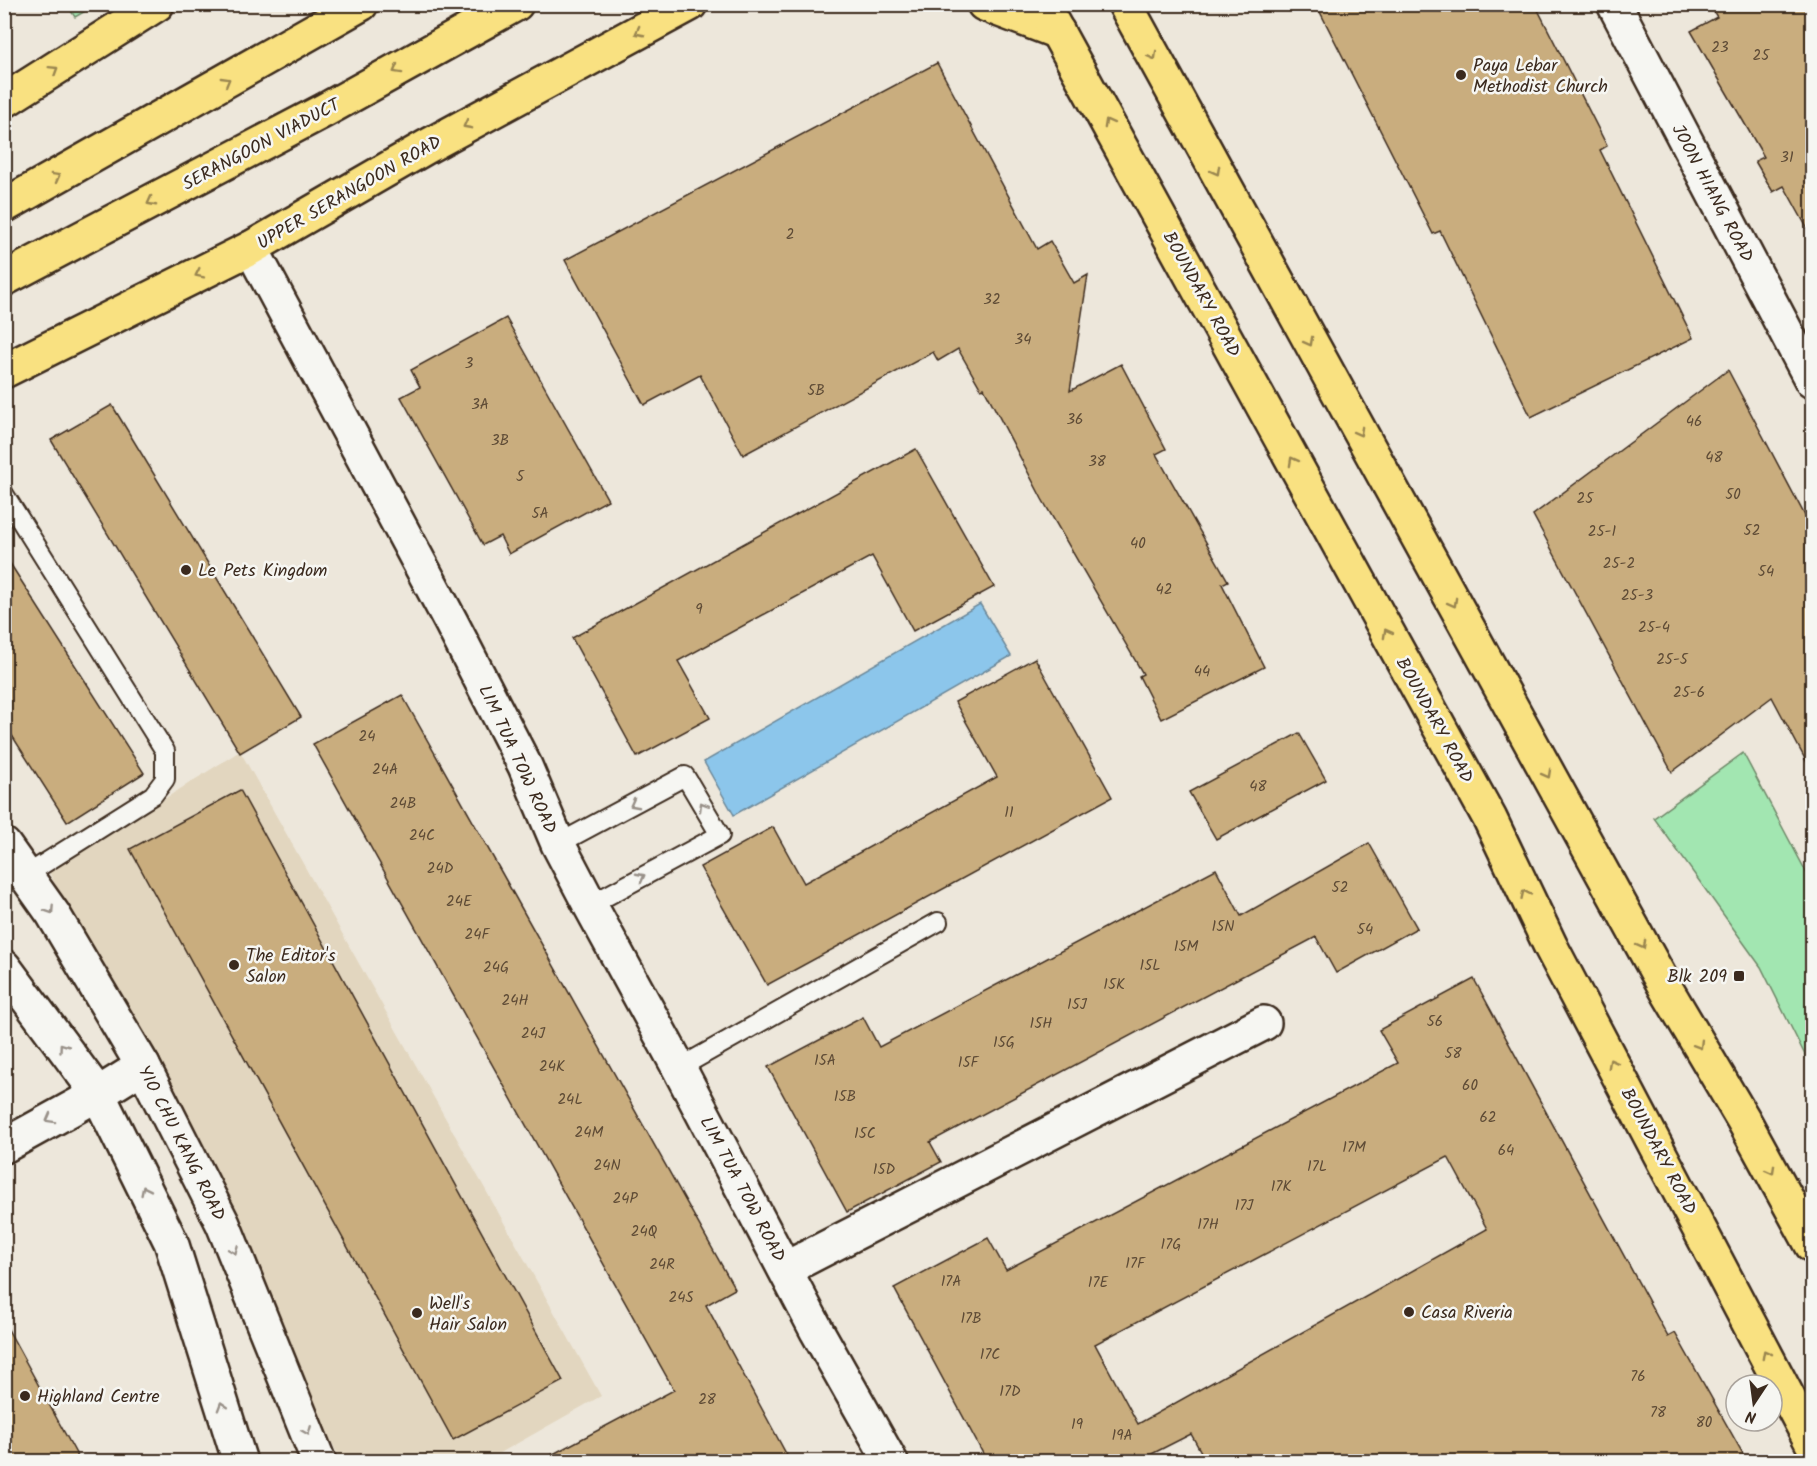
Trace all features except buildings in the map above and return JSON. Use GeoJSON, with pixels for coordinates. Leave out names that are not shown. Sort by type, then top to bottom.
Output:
{"type":"FeatureCollection","features":[{"type":"Feature","properties":{"kind":"main road"},"geometry":{"type":"LineString","coordinates":[[4,101],[157,4]]}},
{"type":"Feature","properties":{"kind":"main road"},"geometry":{"type":"LineString","coordinates":[[4,206],[361,4]]}},
{"type":"Feature","properties":{"kind":"main road","name":"SERANGOON VIADUCT"},"geometry":{"type":"LineString","coordinates":[[4,279],[325,111],[516,4]]}},
{"type":"Feature","properties":{"kind":"main road","name":"UPPER SERANGOON ROAD"},"geometry":{"type":"LineString","coordinates":[[4,371],[251,248],[426,147],[690,4]]}},
{"type":"Feature","properties":{"kind":"main road"},"geometry":{"type":"LineString","coordinates":[[984,4],[1059,32]]}},
{"type":"Feature","properties":{"kind":"main road","name":"BOUNDARY ROAD"},"geometry":{"type":"LineString","coordinates":[[1042,4],[1490,819],[1551,947],[1812,1443]]}},
{"type":"Feature","properties":{"kind":"main road"},"geometry":{"type":"LineString","coordinates":[[1125,4],[1669,994],[1743,1119],[1812,1245]]}},
{"type":"Feature","properties":{"kind":"street","name":"JOON HIANG ROAD"},"geometry":{"type":"LineString","coordinates":[[1623,8],[1812,381]]}},
{"type":"Feature","properties":{"kind":"street","name":"LIM TUA TOW ROAD"},"geometry":{"type":"LineString","coordinates":[[251,248],[456,632],[525,766],[558,844],[590,905],[785,1269],[891,1461]]}},
{"type":"Feature","properties":{"kind":"street","name":"YIO CHU KANG ROAD"},"geometry":{"type":"LineString","coordinates":[[4,845],[53,914],[143,1066],[223,1224],[319,1461]]}},
{"type":"Feature","properties":{"kind":"street"},"geometry":{"type":"LineString","coordinates":[[4,967],[98,1094],[171,1242],[240,1461]]}},
{"type":"Feature","properties":{"kind":"street","name":"LIM TUA TOW ROAD"},"geometry":{"type":"LineString","coordinates":[[785,1269],[1264,1023]]}},
{"type":"Feature","properties":{"kind":"street"},"geometry":{"type":"LineString","coordinates":[[4,1146],[98,1094],[143,1066]]}},
{"type":"Feature","properties":{"kind":"lane"},"geometry":{"type":"LineString","coordinates":[[4,494],[165,752],[165,779],[153,795],[26,875]]}},
{"type":"Feature","properties":{"kind":"lane"},"geometry":{"type":"LineString","coordinates":[[558,844],[685,776],[720,835],[590,905]]}},
{"type":"Feature","properties":{"kind":"lane"},"geometry":{"type":"LineString","coordinates":[[679,1068],[938,921]]}},
{"type":"Feature","properties":{"kind":"shaded area"},"geometry":{"type":"Polygon","coordinates":[[[240,751],[601,1396],[486,1461],[341,1461],[49,872],[240,751]]]}},
{"type":"Feature","properties":{"kind":"green space"},"geometry":{"type":"Polygon","coordinates":[[[67,5],[96,5],[75,17],[67,5]]]}},
{"type":"Feature","properties":{"kind":"green space"},"geometry":{"type":"Polygon","coordinates":[[[1743,753],[1812,883],[1812,1069],[1761,967],[1654,818],[1743,753]]]}},
{"type":"Feature","properties":{"kind":"water"},"geometry":{"type":"Polygon","coordinates":[[[980,604],[1011,656],[734,815],[704,762],[980,604]]]}},
{"type":"Feature","properties":{"kind":"place","name":"Paya Lebar Methodist Church"},"geometry":{"type":"Point","coordinates":[1461,75]}},
{"type":"Feature","properties":{"kind":"place","name":"Le Pets Kingdom"},"geometry":{"type":"Point","coordinates":[186,570]}},
{"type":"Feature","properties":{"kind":"place","name":"The Editor's Salon"},"geometry":{"type":"Point","coordinates":[234,965]}},
{"type":"Feature","properties":{"kind":"place","name":"Blk 209"},"geometry":{"type":"Point","coordinates":[1739,976]}},
{"type":"Feature","properties":{"kind":"place","name":"Casa Riveria"},"geometry":{"type":"Point","coordinates":[1409,1312]}},
{"type":"Feature","properties":{"kind":"place","name":"Well's Hair Salon"},"geometry":{"type":"Point","coordinates":[417,1313]}},
{"type":"Feature","properties":{"kind":"place","name":"Highland Centre"},"geometry":{"type":"Point","coordinates":[25,1396]}}]}
